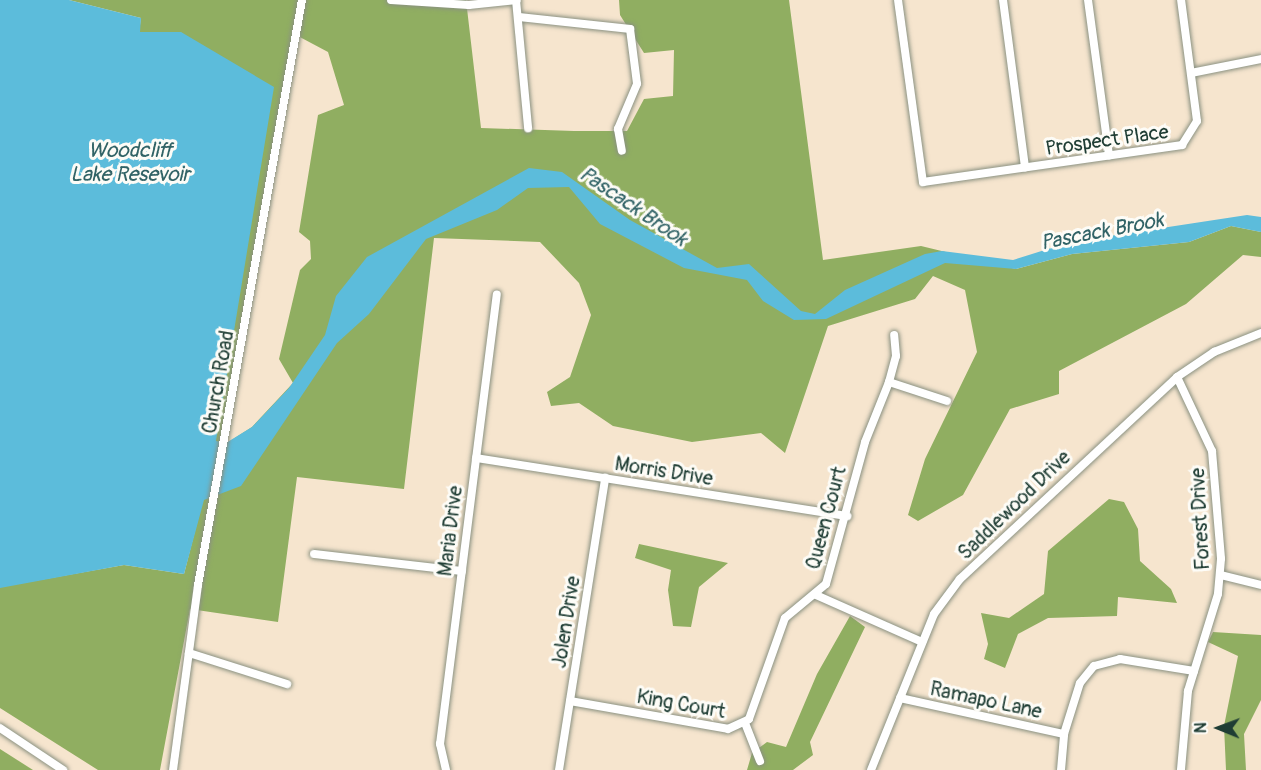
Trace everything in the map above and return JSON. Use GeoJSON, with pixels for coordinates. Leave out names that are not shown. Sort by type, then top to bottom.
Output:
{"type":"FeatureCollection","features":[{"type":"Feature","properties":{"kind":"street","name":"Church Road"},"geometry":{"type":"LineString","coordinates":[[173,770],[213,498],[302,0]]}},
{"type":"Feature","properties":{"kind":"street"},"geometry":{"type":"LineString","coordinates":[[392,0],[460,5],[517,0],[528,128]]}},
{"type":"Feature","properties":{"kind":"street","name":"Prospect Place"},"geometry":{"type":"LineString","coordinates":[[898,0],[923,182],[1176,148],[1189,140],[1197,121],[1180,0]]}},
{"type":"Feature","properties":{"kind":"street"},"geometry":{"type":"LineString","coordinates":[[1003,0],[1025,168]]}},
{"type":"Feature","properties":{"kind":"street"},"geometry":{"type":"LineString","coordinates":[[1088,0],[1109,156]]}},
{"type":"Feature","properties":{"kind":"street"},"geometry":{"type":"LineString","coordinates":[[519,17],[630,29],[637,84],[618,129],[622,151]]}},
{"type":"Feature","properties":{"kind":"street"},"geometry":{"type":"LineString","coordinates":[[1191,73],[1261,59]]}},
{"type":"Feature","properties":{"kind":"street","name":"Maria Drive"},"geometry":{"type":"LineString","coordinates":[[446,770],[440,744],[497,295]]}},
{"type":"Feature","properties":{"kind":"street","name":"Saddlewood Drive"},"geometry":{"type":"LineString","coordinates":[[871,770],[937,609],[968,572],[1177,377],[1214,352],[1261,333]]}},
{"type":"Feature","properties":{"kind":"street","name":"Queen Court"},"geometry":{"type":"LineString","coordinates":[[745,723],[785,618],[816,595],[826,584],[848,516],[865,442],[889,382],[894,335]]}},
{"type":"Feature","properties":{"kind":"street","name":"Forest Drive"},"geometry":{"type":"LineString","coordinates":[[1177,377],[1214,459],[1221,575],[1194,671],[1181,770]]}},
{"type":"Feature","properties":{"kind":"street"},"geometry":{"type":"LineString","coordinates":[[889,382],[947,401]]}},
{"type":"Feature","properties":{"kind":"street","name":"Morris Drive"},"geometry":{"type":"LineString","coordinates":[[476,458],[848,516]]}},
{"type":"Feature","properties":{"kind":"street","name":"Jolen Drive"},"geometry":{"type":"LineString","coordinates":[[559,770],[605,478]]}},
{"type":"Feature","properties":{"kind":"street"},"geometry":{"type":"LineString","coordinates":[[314,554],[462,571]]}},
{"type":"Feature","properties":{"kind":"street"},"geometry":{"type":"LineString","coordinates":[[1221,575],[1261,585]]}},
{"type":"Feature","properties":{"kind":"street"},"geometry":{"type":"LineString","coordinates":[[816,595],[922,642]]}},
{"type":"Feature","properties":{"kind":"street"},"geometry":{"type":"LineString","coordinates":[[189,653],[287,684]]}},
{"type":"Feature","properties":{"kind":"street"},"geometry":{"type":"LineString","coordinates":[[1061,770],[1064,734],[1082,681],[1102,662],[1120,659],[1194,671]]}},
{"type":"Feature","properties":{"kind":"street","name":"Ramapo Lane"},"geometry":{"type":"LineString","coordinates":[[900,698],[1064,734]]}},
{"type":"Feature","properties":{"kind":"street","name":"King Court"},"geometry":{"type":"LineString","coordinates":[[570,701],[728,729],[745,723],[760,761]]}},
{"type":"Feature","properties":{"kind":"street"},"geometry":{"type":"LineString","coordinates":[[0,728],[63,770]]}},
{"type":"Feature","properties":{"kind":"green space"},"geometry":{"type":"Polygon","coordinates":[[[69,0],[466,0],[481,128],[627,131],[644,99],[673,96],[674,50],[644,53],[620,15],[619,0],[789,0],[823,260],[921,246],[1016,269],[1072,254],[1189,242],[1231,226],[1261,232],[1261,257],[1243,255],[1186,304],[1059,371],[1059,394],[1010,409],[963,495],[918,521],[908,515],[925,459],[977,352],[965,290],[933,276],[915,299],[828,326],[785,453],[761,433],[692,442],[613,426],[579,403],[551,406],[547,392],[570,377],[591,315],[579,283],[540,242],[434,238],[404,489],[297,477],[278,622],[190,609],[160,770],[98,770],[0,708],[0,587],[124,565],[184,574],[214,456],[181,32],[139,32],[141,18],[69,0]],[[296,35],[227,443],[252,427],[293,383],[279,359],[300,270],[311,259],[310,241],[299,232],[318,115],[344,105],[328,52],[296,35]]]}},
{"type":"Feature","properties":{"kind":"green space"},"geometry":{"type":"Polygon","coordinates":[[[1109,499],[1124,502],[1138,529],[1140,561],[1171,589],[1177,603],[1118,597],[1117,616],[1048,618],[1018,634],[1005,668],[984,659],[988,644],[981,613],[1009,618],[1044,594],[1048,551],[1109,499]]]}},
{"type":"Feature","properties":{"kind":"green space"},"geometry":{"type":"Polygon","coordinates":[[[639,544],[728,563],[699,587],[691,627],[673,626],[668,590],[671,570],[635,558],[639,544]]]}},
{"type":"Feature","properties":{"kind":"green space"},"geometry":{"type":"Polygon","coordinates":[[[850,616],[865,627],[810,742],[813,755],[793,770],[747,770],[752,753],[767,742],[786,747],[817,674],[850,616]]]}},
{"type":"Feature","properties":{"kind":"green space"},"geometry":{"type":"Polygon","coordinates":[[[1213,632],[1261,635],[1261,700],[1244,734],[1246,770],[1226,770],[1224,726],[1238,656],[1208,642],[1213,632]]]}},
{"type":"Feature","properties":{"kind":"green space"},"geometry":{"type":"Polygon","coordinates":[[[0,749],[33,770],[0,770],[0,749]]]}},
{"type":"Feature","properties":{"kind":"water","name":"Woodcliff Lake Resevoir"},"geometry":{"type":"Polygon","coordinates":[[[0,0],[69,0],[141,18],[140,32],[181,32],[274,87],[216,441],[226,443],[252,427],[289,388],[325,335],[336,296],[367,257],[529,168],[562,172],[630,220],[717,268],[749,264],[801,311],[815,314],[845,290],[925,254],[942,251],[1013,260],[1070,242],[1247,215],[1261,217],[1261,232],[1231,226],[1189,242],[1072,254],[1016,269],[945,263],[826,319],[794,320],[763,301],[747,280],[684,268],[600,224],[569,187],[528,188],[497,210],[426,239],[369,314],[337,343],[241,486],[204,500],[184,574],[124,565],[0,588],[0,0]]]}},
{"type":"Feature","properties":{"kind":"water label","name":"Pascack Brook"},"geometry":{"type":"Point","coordinates":[633,207]}},
{"type":"Feature","properties":{"kind":"water label","name":"Pascack Brook"},"geometry":{"type":"Point","coordinates":[1102,232]}}]}
